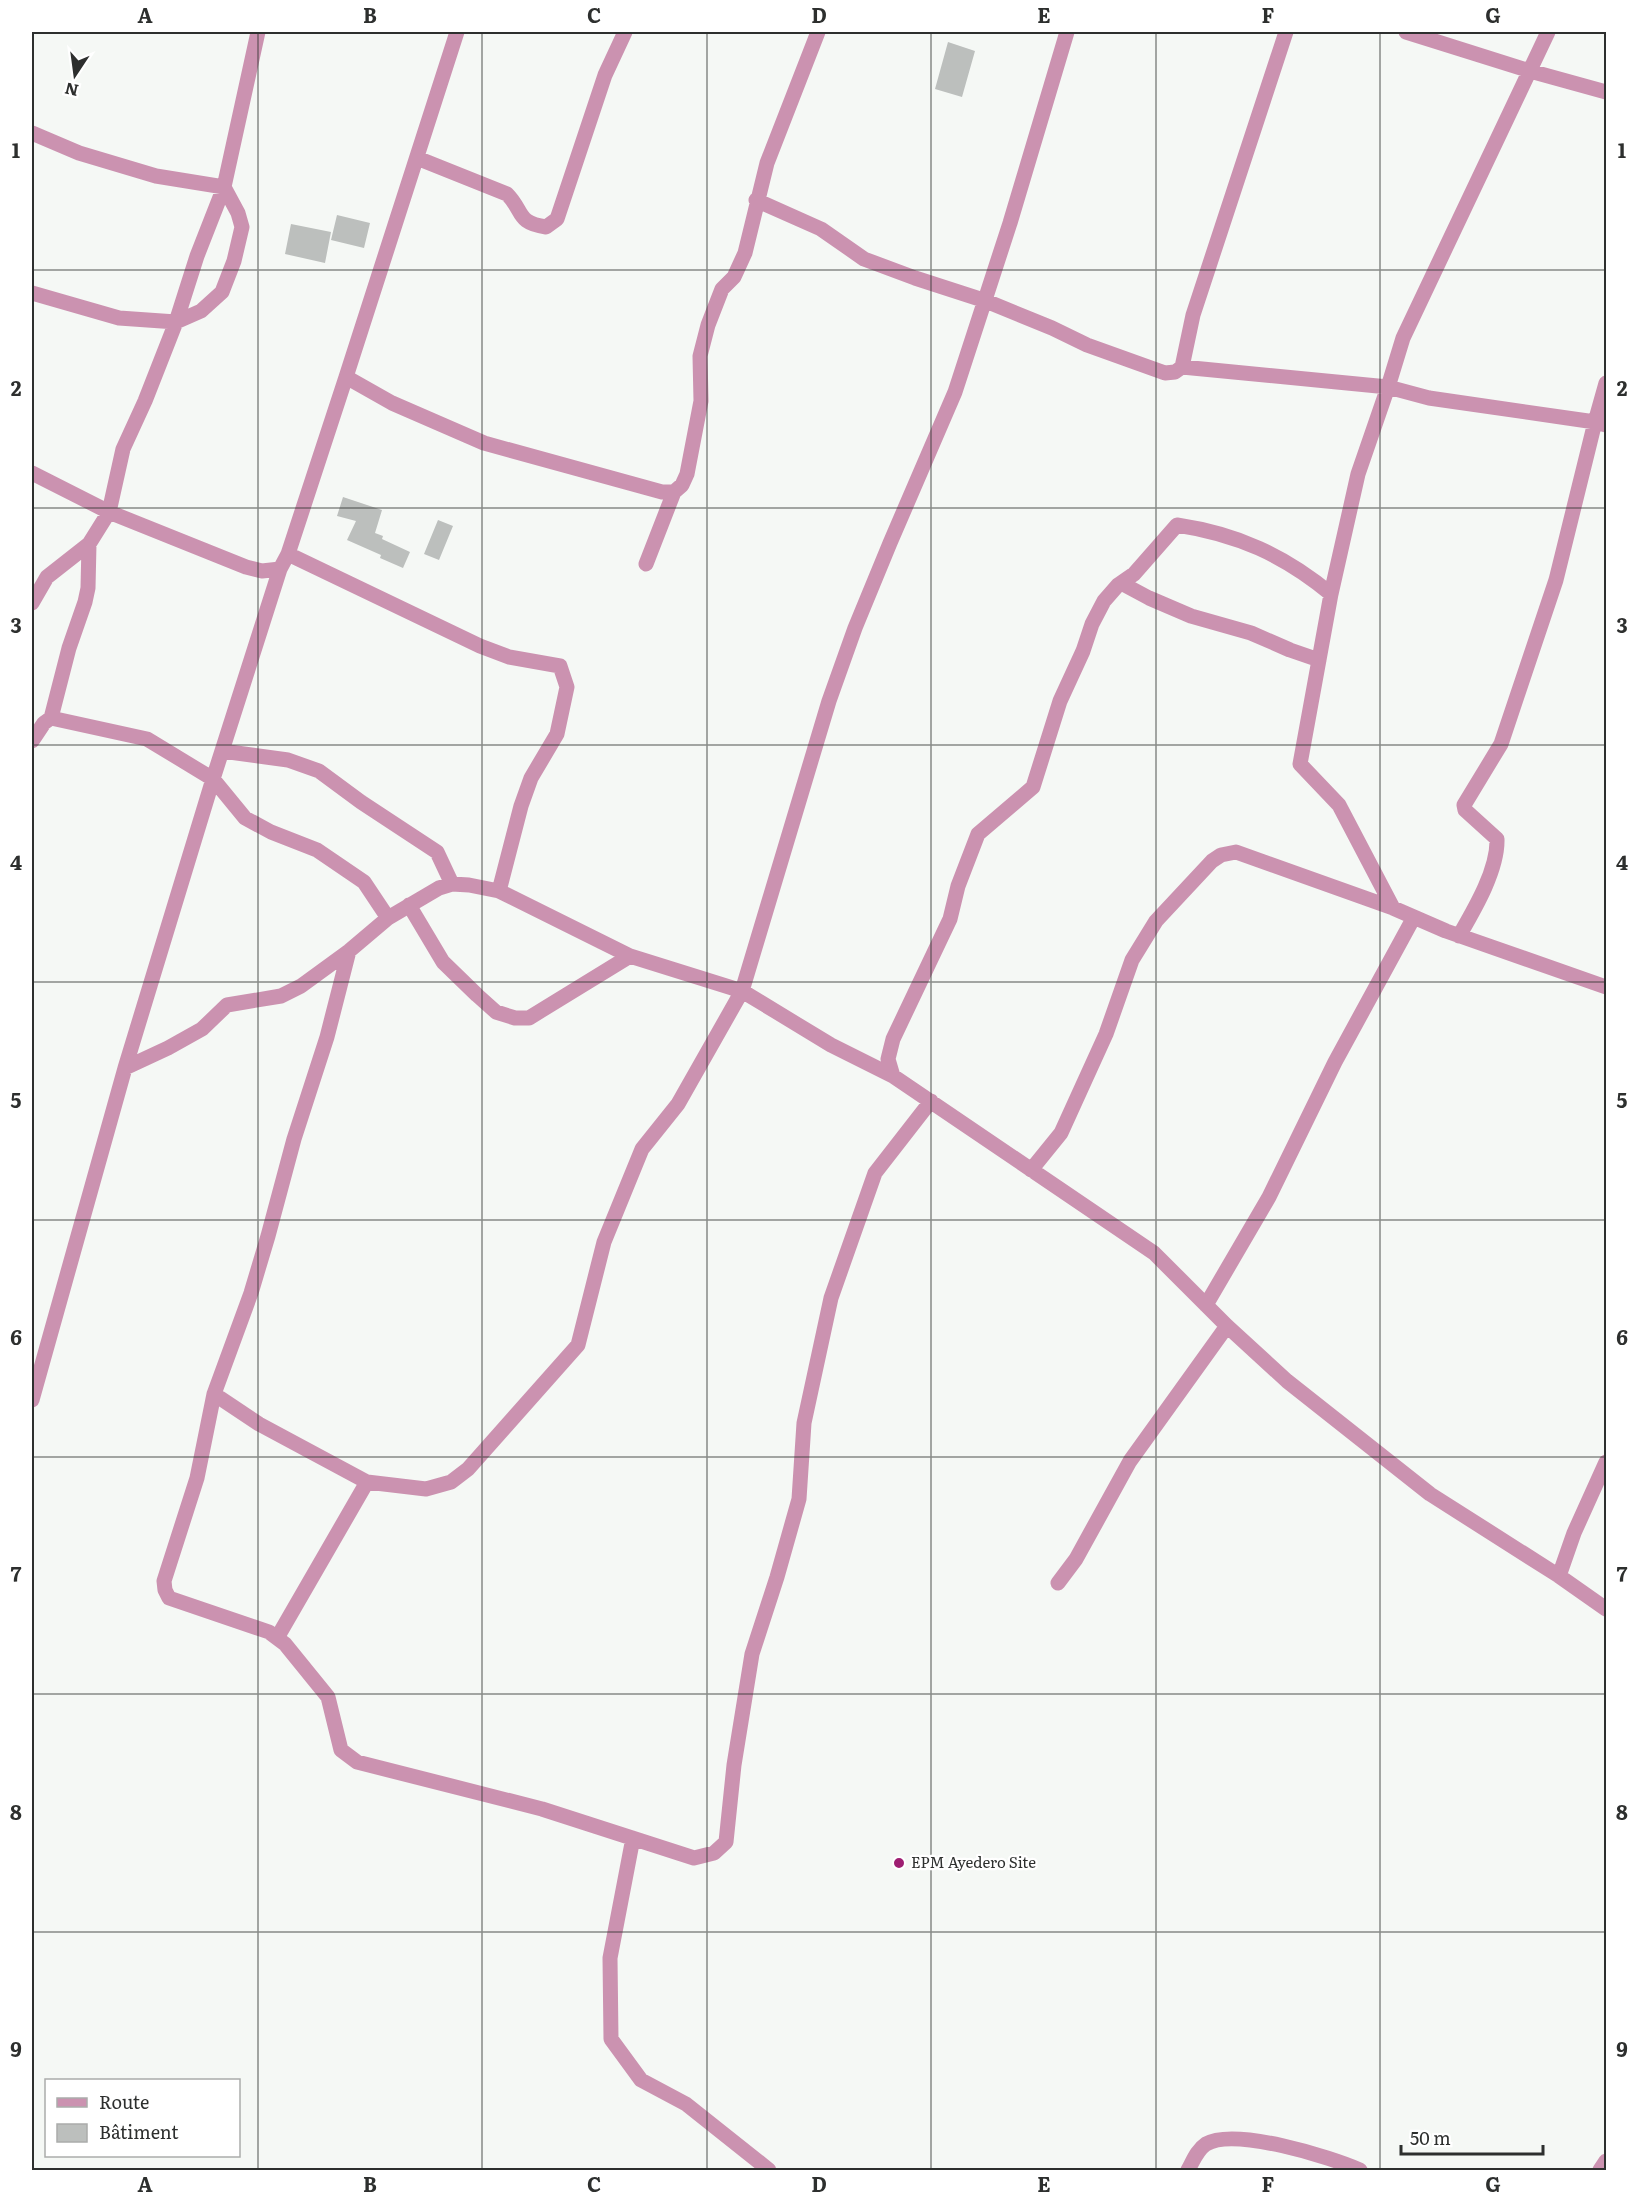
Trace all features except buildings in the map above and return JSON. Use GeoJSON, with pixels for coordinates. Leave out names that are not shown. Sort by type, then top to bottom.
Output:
{"type":"FeatureCollection","features":[{"type":"Feature","properties":{"kind":"street"},"geometry":{"type":"LineString","coordinates":[[32,603],[47,577],[89,544],[109,512],[123,449],[176,322],[197,256],[224,187],[258,32]]}},
{"type":"Feature","properties":{"kind":"street"},"geometry":{"type":"LineString","coordinates":[[32,1400],[126,1068],[213,779],[457,32]]}},
{"type":"Feature","properties":{"kind":"street"},"geometry":{"type":"LineString","coordinates":[[417,158],[507,194],[513,200],[523,219],[533,226],[546,227],[556,219],[605,75],[625,32]]}},
{"type":"Feature","properties":{"kind":"street"},"geometry":{"type":"LineString","coordinates":[[646,564],[674,492],[682,486],[687,474],[701,401],[700,356],[708,325],[722,289],[734,277],[745,253],[756,200],[767,163],[818,32]]}},
{"type":"Feature","properties":{"kind":"street"},"geometry":{"type":"LineString","coordinates":[[214,1394],[259,1424],[367,1482],[426,1489],[451,1482],[468,1469],[578,1345],[604,1242],[642,1149],[678,1104],[742,991],[829,701],[885,554],[955,392],[986,301],[1067,32]]}},
{"type":"Feature","properties":{"kind":"street"},"geometry":{"type":"LineString","coordinates":[[1182,367],[1193,315],[1286,32]]}},
{"type":"Feature","properties":{"kind":"street"},"geometry":{"type":"LineString","coordinates":[[1406,32],[1606,92]]}},
{"type":"Feature","properties":{"kind":"street"},"geometry":{"type":"LineString","coordinates":[[1393,908],[1339,805],[1300,764],[1331,594],[1358,474],[1389,387],[1403,338],[1548,32]]}},
{"type":"Feature","properties":{"kind":"street"},"geometry":{"type":"LineString","coordinates":[[32,133],[79,153],[156,176],[224,187]]}},
{"type":"Feature","properties":{"kind":"street"},"geometry":{"type":"LineString","coordinates":[[32,293],[119,318],[176,322],[201,311],[222,292],[234,261],[242,227],[238,213],[224,187]]}},
{"type":"Feature","properties":{"kind":"street"},"geometry":{"type":"LineString","coordinates":[[756,200],[821,229],[864,259],[986,301],[1052,328],[1086,345],[1165,373],[1175,372],[1182,367],[1389,387],[1429,399],[1601,423]]}},
{"type":"Feature","properties":{"kind":"street"},"geometry":{"type":"LineString","coordinates":[[346,377],[392,403],[484,443],[662,492],[674,492]]}},
{"type":"Feature","properties":{"kind":"street"},"geometry":{"type":"LineString","coordinates":[[1459,936],[1481,899],[1497,849],[1497,839],[1466,810],[1464,805],[1497,751],[1508,724],[1556,580],[1601,423],[1606,383]]}},
{"type":"Feature","properties":{"kind":"street"},"geometry":{"type":"LineString","coordinates":[[32,474],[109,512],[246,567],[261,571],[280,569]]}},
{"type":"Feature","properties":{"kind":"street"},"geometry":{"type":"LineString","coordinates":[[893,1076],[888,1059],[893,1039],[950,919],[958,886],[978,834],[1033,787],[1060,701],[1083,651],[1092,624],[1104,602],[1121,583],[1134,574],[1177,525],[1209,530],[1262,549],[1304,571],[1331,594]]}},
{"type":"Feature","properties":{"kind":"street"},"geometry":{"type":"LineString","coordinates":[[32,741],[44,723],[51,718],[69,648],[85,602],[88,588],[89,544]]}},
{"type":"Feature","properties":{"kind":"street"},"geometry":{"type":"LineString","coordinates":[[288,554],[480,646],[509,657],[560,666],[567,687],[557,734],[531,778],[499,891]]}},
{"type":"Feature","properties":{"kind":"street"},"geometry":{"type":"LineString","coordinates":[[1121,583],[1191,616],[1251,633],[1319,660]]}},
{"type":"Feature","properties":{"kind":"street"},"geometry":{"type":"LineString","coordinates":[[51,718],[147,739],[213,779],[245,818],[271,832],[317,850],[364,882],[388,918]]}},
{"type":"Feature","properties":{"kind":"street"},"geometry":{"type":"LineString","coordinates":[[222,751],[288,760],[319,771],[437,852],[452,884]]}},
{"type":"Feature","properties":{"kind":"street"},"geometry":{"type":"LineString","coordinates":[[1031,1170],[1061,1133],[1106,1034],[1132,960],[1138,950],[1156,921],[1212,861],[1221,855],[1236,852],[1393,908],[1459,936],[1605,985]]}},
{"type":"Feature","properties":{"kind":"street"},"geometry":{"type":"LineString","coordinates":[[126,1068],[202,1029],[227,1005],[281,996],[301,986],[349,951],[388,918],[440,888],[452,884],[499,891],[630,956],[742,991],[831,1045],[893,1076],[1154,1253],[1227,1326],[1287,1381],[1430,1494],[1559,1576],[1606,1609]]}},
{"type":"Feature","properties":{"kind":"street"},"geometry":{"type":"LineString","coordinates":[[409,905],[443,962],[496,1012],[515,1018],[529,1018],[630,956]]}},
{"type":"Feature","properties":{"kind":"street"},"geometry":{"type":"LineString","coordinates":[[1206,1305],[1269,1197],[1335,1062],[1414,917]]}},
{"type":"Feature","properties":{"kind":"street"},"geometry":{"type":"LineString","coordinates":[[349,951],[327,1037],[294,1139],[251,1293],[214,1394],[197,1478],[164,1581],[165,1590],[169,1598],[269,1632],[285,1644],[328,1697],[341,1750],[357,1762],[542,1809],[694,1858],[714,1853],[726,1842],[734,1766],[752,1654],[799,1499],[804,1423],[831,1298],[875,1173],[931,1101]]}},
{"type":"Feature","properties":{"kind":"street"},"geometry":{"type":"LineString","coordinates":[[1058,1583],[1076,1559],[1130,1461],[1227,1326]]}},
{"type":"Feature","properties":{"kind":"street"},"geometry":{"type":"LineString","coordinates":[[1559,1576],[1574,1533],[1606,1462]]}},
{"type":"Feature","properties":{"kind":"street"},"geometry":{"type":"LineString","coordinates":[[277,1638],[367,1482]]}},
{"type":"Feature","properties":{"kind":"street"},"geometry":{"type":"LineString","coordinates":[[633,1838],[609,1958],[611,2039],[641,2080],[686,2104],[770,2170]]}},
{"type":"Feature","properties":{"kind":"street"},"geometry":{"type":"LineString","coordinates":[[1188,2170],[1199,2150],[1208,2143],[1228,2140],[1259,2140],[1288,2146],[1360,2170]]}},
{"type":"Feature","properties":{"kind":"street"},"geometry":{"type":"LineString","coordinates":[[1600,2170],[1606,2161]]}},
{"type":"Feature","properties":{"kind":"place","name":"EPM Ayedero Site"},"geometry":{"type":"Point","coordinates":[899,1863]}}]}
